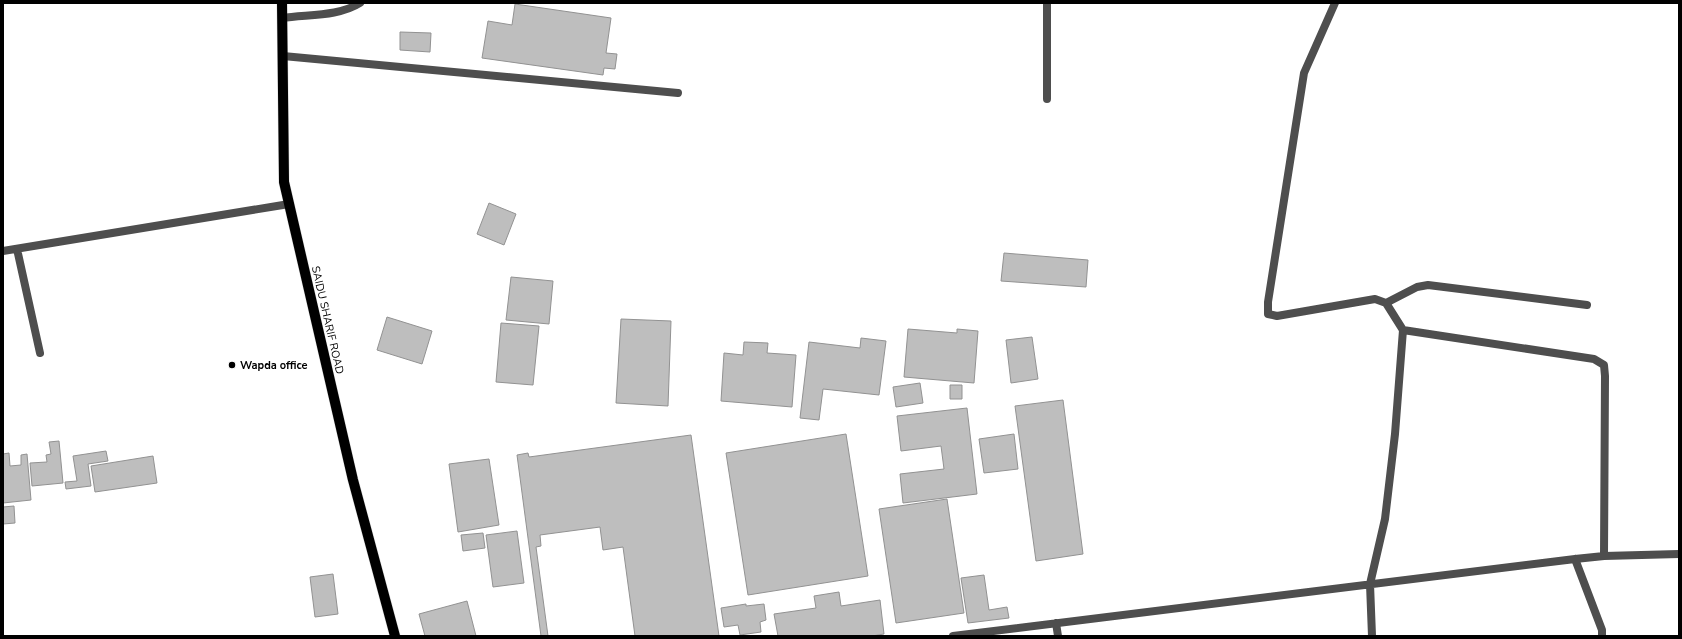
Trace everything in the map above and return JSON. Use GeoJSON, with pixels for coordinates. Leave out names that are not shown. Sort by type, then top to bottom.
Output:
{"type":"FeatureCollection","features":[{"type":"Feature","properties":{"kind":"main road","name":"SAIDU SHARIF ROAD"},"geometry":{"type":"LineString","coordinates":[[282,3],[284,182],[353,480],[395,636]]}},
{"type":"Feature","properties":{"kind":"street"},"geometry":{"type":"LineString","coordinates":[[282,18],[333,13],[351,8],[360,3]]}},
{"type":"Feature","properties":{"kind":"street"},"geometry":{"type":"LineString","coordinates":[[1047,3],[1047,99]]}},
{"type":"Feature","properties":{"kind":"street"},"geometry":{"type":"LineString","coordinates":[[1335,3],[1304,72],[1268,302],[1268,314],[1277,316],[1375,299],[1386,303],[1403,330],[1395,434],[1385,519],[1370,584],[1372,636]]}},
{"type":"Feature","properties":{"kind":"street"},"geometry":{"type":"LineString","coordinates":[[283,56],[678,93]]}},
{"type":"Feature","properties":{"kind":"street"},"geometry":{"type":"LineString","coordinates":[[3,251],[289,204]]}},
{"type":"Feature","properties":{"kind":"street"},"geometry":{"type":"LineString","coordinates":[[17,249],[40,353]]}},
{"type":"Feature","properties":{"kind":"street"},"geometry":{"type":"LineString","coordinates":[[1386,303],[1417,287],[1428,285],[1587,305]]}},
{"type":"Feature","properties":{"kind":"street"},"geometry":{"type":"LineString","coordinates":[[1403,330],[1594,359],[1604,365],[1604,556]]}},
{"type":"Feature","properties":{"kind":"street"},"geometry":{"type":"LineString","coordinates":[[953,636],[1576,559],[1604,556],[1679,554]]}},
{"type":"Feature","properties":{"kind":"street"},"geometry":{"type":"LineString","coordinates":[[1576,559],[1602,630],[1602,636]]}},
{"type":"Feature","properties":{"kind":"street"},"geometry":{"type":"LineString","coordinates":[[1056,623],[1058,636]]}},
{"type":"Feature","properties":{"kind":"building"},"geometry":{"type":"Polygon","coordinates":[[[515,4],[611,18],[606,53],[617,54],[615,69],[604,68],[603,75],[482,58],[488,21],[512,25],[515,4]]]}},
{"type":"Feature","properties":{"kind":"building"},"geometry":{"type":"Polygon","coordinates":[[[400,32],[431,33],[430,52],[400,50],[400,32]]]}},
{"type":"Feature","properties":{"kind":"building"},"geometry":{"type":"Polygon","coordinates":[[[489,203],[516,214],[504,245],[477,234],[489,203]]]}},
{"type":"Feature","properties":{"kind":"building"},"geometry":{"type":"Polygon","coordinates":[[[1004,253],[1088,260],[1086,287],[1001,281],[1004,253]]]}},
{"type":"Feature","properties":{"kind":"building"},"geometry":{"type":"Polygon","coordinates":[[[511,277],[553,281],[549,324],[506,320],[511,277]]]}},
{"type":"Feature","properties":{"kind":"building"},"geometry":{"type":"Polygon","coordinates":[[[387,317],[432,331],[422,364],[377,350],[387,317]]]}},
{"type":"Feature","properties":{"kind":"building"},"geometry":{"type":"Polygon","coordinates":[[[621,319],[671,321],[668,406],[616,403],[621,319]]]}},
{"type":"Feature","properties":{"kind":"building"},"geometry":{"type":"Polygon","coordinates":[[[501,323],[539,326],[533,385],[496,382],[501,323]]]}},
{"type":"Feature","properties":{"kind":"building"},"geometry":{"type":"Polygon","coordinates":[[[908,329],[957,333],[957,329],[978,331],[974,383],[904,377],[908,329]]]}},
{"type":"Feature","properties":{"kind":"building"},"geometry":{"type":"Polygon","coordinates":[[[1032,337],[1038,379],[1011,383],[1006,340],[1032,337]]]}},
{"type":"Feature","properties":{"kind":"building"},"geometry":{"type":"Polygon","coordinates":[[[861,338],[886,341],[879,395],[823,389],[819,420],[800,418],[809,342],[860,348],[861,338]]]}},
{"type":"Feature","properties":{"kind":"building"},"geometry":{"type":"Polygon","coordinates":[[[744,342],[768,343],[767,353],[796,355],[792,407],[721,401],[724,353],[743,355],[744,342]]]}},
{"type":"Feature","properties":{"kind":"building"},"geometry":{"type":"Polygon","coordinates":[[[920,383],[923,403],[896,407],[893,387],[920,383]]]}},
{"type":"Feature","properties":{"kind":"building"},"geometry":{"type":"Polygon","coordinates":[[[950,385],[962,385],[962,399],[950,399],[950,385]]]}},
{"type":"Feature","properties":{"kind":"building"},"geometry":{"type":"Polygon","coordinates":[[[1063,400],[1083,554],[1036,561],[1015,406],[1063,400]]]}},
{"type":"Feature","properties":{"kind":"building"},"geometry":{"type":"Polygon","coordinates":[[[967,408],[977,494],[903,503],[900,474],[944,469],[941,446],[901,451],[897,416],[967,408]]]}},
{"type":"Feature","properties":{"kind":"building"},"geometry":{"type":"Polygon","coordinates":[[[846,434],[868,576],[748,595],[726,453],[846,434]]]}},
{"type":"Feature","properties":{"kind":"building"},"geometry":{"type":"Polygon","coordinates":[[[1014,434],[1018,469],[984,473],[979,439],[1014,434]]]}},
{"type":"Feature","properties":{"kind":"building"},"geometry":{"type":"Polygon","coordinates":[[[691,435],[719,636],[635,636],[623,547],[603,550],[600,527],[540,535],[541,546],[536,547],[548,636],[541,636],[517,455],[528,453],[529,457],[691,435]]]}},
{"type":"Feature","properties":{"kind":"building"},"geometry":{"type":"Polygon","coordinates":[[[59,441],[63,483],[32,486],[30,463],[47,462],[46,455],[51,454],[49,442],[59,441]]]}},
{"type":"Feature","properties":{"kind":"building"},"geometry":{"type":"Polygon","coordinates":[[[106,451],[108,461],[88,464],[91,486],[66,489],[65,482],[77,481],[73,456],[106,451]]]}},
{"type":"Feature","properties":{"kind":"building"},"geometry":{"type":"Polygon","coordinates":[[[9,453],[10,466],[21,465],[21,455],[27,454],[31,500],[3,503],[3,454],[9,453]]]}},
{"type":"Feature","properties":{"kind":"building"},"geometry":{"type":"Polygon","coordinates":[[[153,456],[157,483],[95,492],[91,466],[153,456]]]}},
{"type":"Feature","properties":{"kind":"building"},"geometry":{"type":"Polygon","coordinates":[[[489,459],[499,525],[458,532],[449,464],[489,459]]]}},
{"type":"Feature","properties":{"kind":"building"},"geometry":{"type":"Polygon","coordinates":[[[947,499],[964,613],[896,623],[879,509],[947,499]]]}},
{"type":"Feature","properties":{"kind":"building"},"geometry":{"type":"Polygon","coordinates":[[[14,506],[15,523],[3,524],[3,507],[14,506]]]}},
{"type":"Feature","properties":{"kind":"building"},"geometry":{"type":"Polygon","coordinates":[[[517,531],[524,583],[493,587],[486,535],[517,531]]]}},
{"type":"Feature","properties":{"kind":"building"},"geometry":{"type":"Polygon","coordinates":[[[483,533],[485,548],[463,551],[461,535],[483,533]]]}},
{"type":"Feature","properties":{"kind":"building"},"geometry":{"type":"Polygon","coordinates":[[[333,574],[338,614],[315,617],[310,577],[333,574]]]}},
{"type":"Feature","properties":{"kind":"building"},"geometry":{"type":"Polygon","coordinates":[[[984,575],[989,610],[1007,607],[1009,618],[968,623],[961,578],[984,575]]]}},
{"type":"Feature","properties":{"kind":"building"},"geometry":{"type":"Polygon","coordinates":[[[839,592],[841,606],[880,600],[884,634],[872,636],[778,636],[774,614],[816,608],[814,596],[839,592]]]}},
{"type":"Feature","properties":{"kind":"building"},"geometry":{"type":"Polygon","coordinates":[[[467,601],[476,636],[425,636],[419,614],[467,601]]]}},
{"type":"Feature","properties":{"kind":"building"},"geometry":{"type":"Polygon","coordinates":[[[746,604],[746,606],[764,604],[766,620],[760,622],[761,632],[740,635],[738,625],[724,627],[721,608],[746,604]]]}},
{"type":"Feature","properties":{"kind":"place","name":"Wapda office"},"geometry":{"type":"Point","coordinates":[232,365]}}]}
